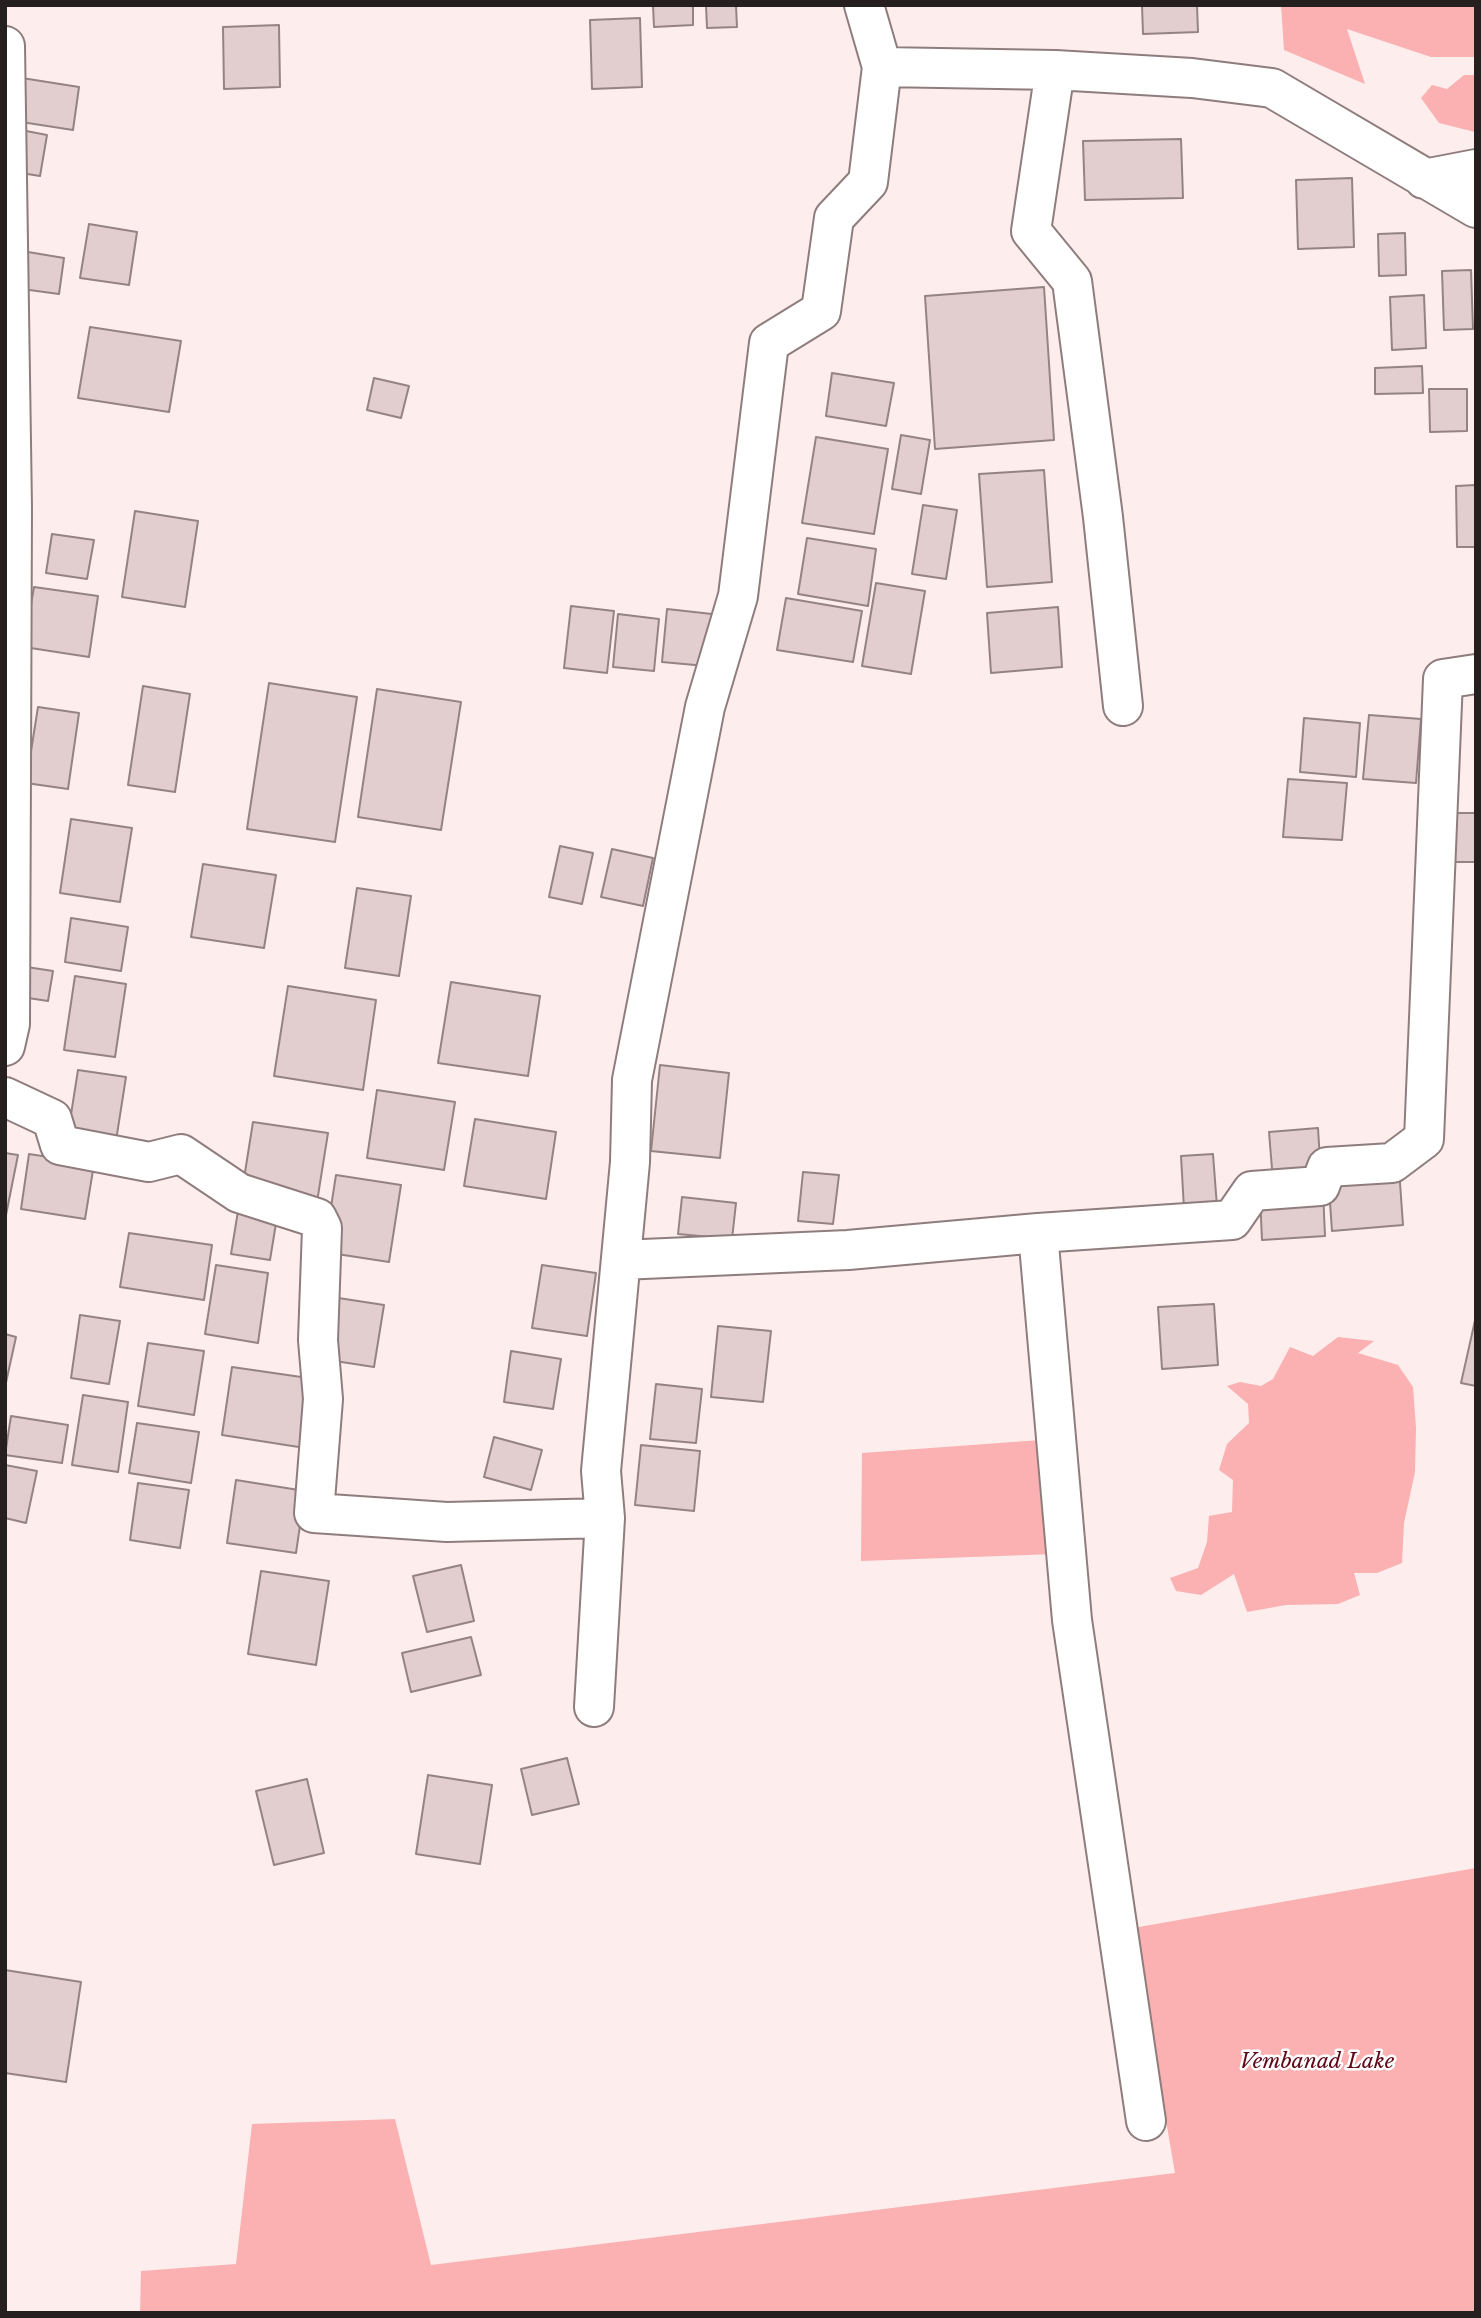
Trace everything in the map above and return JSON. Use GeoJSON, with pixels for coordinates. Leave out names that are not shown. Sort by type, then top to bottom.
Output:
{"type":"FeatureCollection","features":[{"type":"Feature","properties":{"kind":"street"},"geometry":{"type":"LineString","coordinates":[[594,1707],[605,1518],[601,1471],[630,1162],[632,1080],[705,708],[738,596],[769,343],[821,311],[834,218],[868,182],[882,67],[864,5]]}},
{"type":"Feature","properties":{"kind":"street"},"geometry":{"type":"LineString","coordinates":[[5,46],[12,508],[8,720],[10,1024],[5,1046]]}},
{"type":"Feature","properties":{"kind":"street"},"geometry":{"type":"LineString","coordinates":[[882,67],[1055,70],[1192,78],[1272,88],[1476,208]]}},
{"type":"Feature","properties":{"kind":"street"},"geometry":{"type":"LineString","coordinates":[[1055,70],[1031,230],[1073,281],[1103,517],[1123,706]]}},
{"type":"Feature","properties":{"kind":"street"},"geometry":{"type":"LineString","coordinates":[[1424,179],[1476,169]]}},
{"type":"Feature","properties":{"kind":"street"},"geometry":{"type":"LineString","coordinates":[[621,1260],[848,1250],[1038,1233],[1232,1220],[1252,1191],[1320,1186],[1327,1167],[1392,1163],[1424,1139],[1443,679],[1476,674]]}},
{"type":"Feature","properties":{"kind":"street"},"geometry":{"type":"LineString","coordinates":[[5,1097],[51,1119],[61,1145],[149,1161],[181,1154],[239,1193],[317,1218],[322,1228],[318,1340],[323,1399],[314,1513],[447,1522],[605,1518]]}},
{"type":"Feature","properties":{"kind":"street"},"geometry":{"type":"LineString","coordinates":[[1038,1233],[1072,1620],[1146,2121]]}},
{"type":"Feature","properties":{"kind":"water"},"geometry":{"type":"Polygon","coordinates":[[[1281,5],[1476,5],[1476,57],[1431,57],[1347,29],[1365,84],[1284,50],[1281,5]]]}},
{"type":"Feature","properties":{"kind":"water"},"geometry":{"type":"Polygon","coordinates":[[[1464,75],[1476,75],[1475,132],[1439,123],[1421,98],[1432,85],[1447,89],[1464,75]]]}},
{"type":"Feature","properties":{"kind":"water"},"geometry":{"type":"Polygon","coordinates":[[[1338,1337],[1374,1341],[1358,1353],[1398,1365],[1413,1387],[1415,1472],[1404,1523],[1402,1563],[1377,1573],[1354,1573],[1360,1595],[1338,1604],[1286,1605],[1247,1612],[1234,1574],[1201,1595],[1176,1591],[1170,1578],[1198,1568],[1207,1542],[1209,1516],[1232,1512],[1233,1480],[1219,1470],[1227,1444],[1249,1423],[1248,1404],[1227,1386],[1240,1382],[1261,1386],[1273,1379],[1290,1347],[1313,1356],[1338,1337]]]}},
{"type":"Feature","properties":{"kind":"water"},"geometry":{"type":"Polygon","coordinates":[[[1054,1439],[1055,1554],[861,1561],[862,1453],[1054,1439]]]}},
{"type":"Feature","properties":{"kind":"water","name":"Vembanad Lake"},"geometry":{"type":"Polygon","coordinates":[[[1476,1868],[1476,2313],[140,2313],[141,2271],[236,2264],[252,2124],[395,2119],[431,2265],[1175,2173],[1133,1928],[1476,1868]]]}},
{"type":"Feature","properties":{"kind":"building"},"geometry":{"type":"Polygon","coordinates":[[[653,5],[693,5],[693,25],[654,27],[653,5]]]}},
{"type":"Feature","properties":{"kind":"building"},"geometry":{"type":"Polygon","coordinates":[[[706,5],[736,5],[737,27],[707,28],[706,5]]]}},
{"type":"Feature","properties":{"kind":"building"},"geometry":{"type":"Polygon","coordinates":[[[1142,5],[1197,5],[1198,32],[1143,34],[1142,5]]]}},
{"type":"Feature","properties":{"kind":"building"},"geometry":{"type":"Polygon","coordinates":[[[640,18],[642,87],[592,89],[590,20],[640,18]]]}},
{"type":"Feature","properties":{"kind":"building"},"geometry":{"type":"Polygon","coordinates":[[[279,25],[280,87],[224,89],[223,27],[279,25]]]}},
{"type":"Feature","properties":{"kind":"building"},"geometry":{"type":"Polygon","coordinates":[[[22,78],[79,87],[73,130],[15,121],[22,78]]]}},
{"type":"Feature","properties":{"kind":"building"},"geometry":{"type":"Polygon","coordinates":[[[21,130],[47,135],[40,176],[15,172],[21,130]]]}},
{"type":"Feature","properties":{"kind":"building"},"geometry":{"type":"Polygon","coordinates":[[[1181,139],[1183,198],[1085,200],[1083,141],[1181,139]]]}},
{"type":"Feature","properties":{"kind":"building"},"geometry":{"type":"Polygon","coordinates":[[[1352,178],[1354,247],[1298,249],[1296,180],[1352,178]]]}},
{"type":"Feature","properties":{"kind":"building"},"geometry":{"type":"Polygon","coordinates":[[[89,224],[137,232],[129,285],[80,278],[89,224]]]}},
{"type":"Feature","properties":{"kind":"building"},"geometry":{"type":"Polygon","coordinates":[[[1405,233],[1406,275],[1379,276],[1378,234],[1405,233]]]}},
{"type":"Feature","properties":{"kind":"building"},"geometry":{"type":"Polygon","coordinates":[[[28,252],[64,258],[59,294],[22,289],[28,252]]]}},
{"type":"Feature","properties":{"kind":"building"},"geometry":{"type":"Polygon","coordinates":[[[1471,270],[1473,329],[1444,330],[1442,271],[1471,270]]]}},
{"type":"Feature","properties":{"kind":"building"},"geometry":{"type":"Polygon","coordinates":[[[1044,287],[1054,440],[935,449],[925,296],[1044,287]]]}},
{"type":"Feature","properties":{"kind":"building"},"geometry":{"type":"Polygon","coordinates":[[[1424,295],[1426,348],[1392,350],[1390,297],[1424,295]]]}},
{"type":"Feature","properties":{"kind":"building"},"geometry":{"type":"Polygon","coordinates":[[[90,327],[181,341],[169,412],[78,398],[90,327]]]}},
{"type":"Feature","properties":{"kind":"building"},"geometry":{"type":"Polygon","coordinates":[[[1422,366],[1423,393],[1375,394],[1375,368],[1422,366]]]}},
{"type":"Feature","properties":{"kind":"building"},"geometry":{"type":"Polygon","coordinates":[[[832,373],[894,383],[886,426],[826,416],[832,373]]]}},
{"type":"Feature","properties":{"kind":"building"},"geometry":{"type":"Polygon","coordinates":[[[374,378],[409,386],[401,418],[367,410],[374,378]]]}},
{"type":"Feature","properties":{"kind":"building"},"geometry":{"type":"Polygon","coordinates":[[[1429,389],[1467,389],[1467,431],[1430,432],[1429,389]]]}},
{"type":"Feature","properties":{"kind":"building"},"geometry":{"type":"Polygon","coordinates":[[[901,435],[930,440],[921,494],[892,489],[901,435]]]}},
{"type":"Feature","properties":{"kind":"building"},"geometry":{"type":"Polygon","coordinates":[[[816,437],[888,449],[874,534],[802,523],[816,437]]]}},
{"type":"Feature","properties":{"kind":"building"},"geometry":{"type":"Polygon","coordinates":[[[1044,470],[1052,582],[987,587],[979,474],[1044,470]]]}},
{"type":"Feature","properties":{"kind":"building"},"geometry":{"type":"Polygon","coordinates":[[[1476,485],[1476,547],[1457,547],[1456,486],[1476,485]]]}},
{"type":"Feature","properties":{"kind":"building"},"geometry":{"type":"Polygon","coordinates":[[[923,505],[957,510],[946,579],[912,574],[923,505]]]}},
{"type":"Feature","properties":{"kind":"building"},"geometry":{"type":"Polygon","coordinates":[[[135,511],[198,521],[185,607],[122,597],[135,511]]]}},
{"type":"Feature","properties":{"kind":"building"},"geometry":{"type":"Polygon","coordinates":[[[52,534],[94,540],[87,579],[46,573],[52,534]]]}},
{"type":"Feature","properties":{"kind":"building"},"geometry":{"type":"Polygon","coordinates":[[[807,538],[876,549],[868,606],[798,594],[807,538]]]}},
{"type":"Feature","properties":{"kind":"building"},"geometry":{"type":"Polygon","coordinates":[[[876,583],[925,591],[911,674],[862,666],[876,583]]]}},
{"type":"Feature","properties":{"kind":"building"},"geometry":{"type":"Polygon","coordinates":[[[34,587],[98,596],[89,657],[24,647],[34,587]]]}},
{"type":"Feature","properties":{"kind":"building"},"geometry":{"type":"Polygon","coordinates":[[[786,598],[862,611],[853,662],[777,650],[786,598]]]}},
{"type":"Feature","properties":{"kind":"building"},"geometry":{"type":"Polygon","coordinates":[[[571,606],[614,611],[607,673],[564,668],[571,606]]]}},
{"type":"Feature","properties":{"kind":"building"},"geometry":{"type":"Polygon","coordinates":[[[1058,607],[1062,667],[991,673],[987,613],[1058,607]]]}},
{"type":"Feature","properties":{"kind":"building"},"geometry":{"type":"Polygon","coordinates":[[[667,609],[712,614],[706,666],[662,662],[667,609]]]}},
{"type":"Feature","properties":{"kind":"building"},"geometry":{"type":"Polygon","coordinates":[[[618,614],[659,619],[654,671],[613,667],[618,614]]]}},
{"type":"Feature","properties":{"kind":"building"},"geometry":{"type":"Polygon","coordinates":[[[269,683],[357,697],[335,842],[247,829],[269,683]]]}},
{"type":"Feature","properties":{"kind":"building"},"geometry":{"type":"Polygon","coordinates":[[[143,686],[190,694],[175,792],[128,785],[143,686]]]}},
{"type":"Feature","properties":{"kind":"building"},"geometry":{"type":"Polygon","coordinates":[[[377,689],[461,702],[441,830],[358,817],[377,689]]]}},
{"type":"Feature","properties":{"kind":"building"},"geometry":{"type":"Polygon","coordinates":[[[38,707],[79,713],[68,789],[26,783],[38,707]]]}},
{"type":"Feature","properties":{"kind":"building"},"geometry":{"type":"Polygon","coordinates":[[[1369,715],[1421,719],[1416,783],[1363,779],[1369,715]]]}},
{"type":"Feature","properties":{"kind":"building"},"geometry":{"type":"Polygon","coordinates":[[[1304,718],[1360,723],[1356,777],[1300,772],[1304,718]]]}},
{"type":"Feature","properties":{"kind":"building"},"geometry":{"type":"Polygon","coordinates":[[[1288,779],[1347,783],[1342,840],[1283,837],[1288,779]]]}},
{"type":"Feature","properties":{"kind":"building"},"geometry":{"type":"Polygon","coordinates":[[[1448,813],[1476,813],[1476,862],[1449,862],[1448,813]]]}},
{"type":"Feature","properties":{"kind":"building"},"geometry":{"type":"Polygon","coordinates":[[[71,819],[132,828],[120,902],[60,893],[71,819]]]}},
{"type":"Feature","properties":{"kind":"building"},"geometry":{"type":"Polygon","coordinates":[[[560,846],[593,853],[582,904],[549,897],[560,846]]]}},
{"type":"Feature","properties":{"kind":"building"},"geometry":{"type":"Polygon","coordinates":[[[612,849],[653,858],[643,906],[601,897],[612,849]]]}},
{"type":"Feature","properties":{"kind":"building"},"geometry":{"type":"Polygon","coordinates":[[[203,864],[276,875],[264,948],[191,937],[203,864]]]}},
{"type":"Feature","properties":{"kind":"building"},"geometry":{"type":"Polygon","coordinates":[[[357,888],[411,896],[399,976],[345,968],[357,888]]]}},
{"type":"Feature","properties":{"kind":"building"},"geometry":{"type":"Polygon","coordinates":[[[71,918],[128,927],[121,971],[65,962],[71,918]]]}},
{"type":"Feature","properties":{"kind":"building"},"geometry":{"type":"Polygon","coordinates":[[[20,966],[53,971],[48,1001],[15,996],[20,966]]]}},
{"type":"Feature","properties":{"kind":"building"},"geometry":{"type":"Polygon","coordinates":[[[75,976],[126,984],[115,1057],[64,1050],[75,976]]]}},
{"type":"Feature","properties":{"kind":"building"},"geometry":{"type":"Polygon","coordinates":[[[451,982],[540,996],[528,1076],[438,1063],[451,982]]]}},
{"type":"Feature","properties":{"kind":"building"},"geometry":{"type":"Polygon","coordinates":[[[288,986],[376,1000],[363,1090],[274,1076],[288,986]]]}},
{"type":"Feature","properties":{"kind":"building"},"geometry":{"type":"Polygon","coordinates":[[[660,1065],[729,1073],[720,1158],[651,1151],[660,1065]]]}},
{"type":"Feature","properties":{"kind":"building"},"geometry":{"type":"Polygon","coordinates":[[[78,1070],[126,1077],[115,1147],[67,1140],[78,1070]]]}},
{"type":"Feature","properties":{"kind":"building"},"geometry":{"type":"Polygon","coordinates":[[[377,1090],[455,1102],[444,1170],[367,1158],[377,1090]]]}},
{"type":"Feature","properties":{"kind":"building"},"geometry":{"type":"Polygon","coordinates":[[[475,1119],[556,1132],[546,1199],[464,1186],[475,1119]]]}},
{"type":"Feature","properties":{"kind":"building"},"geometry":{"type":"Polygon","coordinates":[[[253,1122],[328,1133],[317,1202],[242,1191],[253,1122]]]}},
{"type":"Feature","properties":{"kind":"building"},"geometry":{"type":"Polygon","coordinates":[[[1318,1128],[1321,1177],[1273,1181],[1269,1132],[1318,1128]]]}},
{"type":"Feature","properties":{"kind":"building"},"geometry":{"type":"Polygon","coordinates":[[[5,1153],[18,1155],[5,1220],[5,1153]]]}},
{"type":"Feature","properties":{"kind":"building"},"geometry":{"type":"Polygon","coordinates":[[[29,1154],[94,1164],[85,1219],[21,1209],[29,1154]]]}},
{"type":"Feature","properties":{"kind":"building"},"geometry":{"type":"Polygon","coordinates":[[[1213,1154],[1217,1207],[1184,1209],[1181,1156],[1213,1154]]]}},
{"type":"Feature","properties":{"kind":"building"},"geometry":{"type":"Polygon","coordinates":[[[1399,1169],[1403,1225],[1332,1231],[1328,1174],[1399,1169]]]}},
{"type":"Feature","properties":{"kind":"building"},"geometry":{"type":"Polygon","coordinates":[[[803,1172],[839,1175],[833,1224],[798,1221],[803,1172]]]}},
{"type":"Feature","properties":{"kind":"building"},"geometry":{"type":"Polygon","coordinates":[[[336,1175],[401,1185],[389,1262],[324,1252],[336,1175]]]}},
{"type":"Feature","properties":{"kind":"building"},"geometry":{"type":"Polygon","coordinates":[[[1323,1191],[1325,1236],[1262,1240],[1260,1196],[1323,1191]]]}},
{"type":"Feature","properties":{"kind":"building"},"geometry":{"type":"Polygon","coordinates":[[[682,1197],[736,1203],[732,1239],[678,1234],[682,1197]]]}},
{"type":"Feature","properties":{"kind":"building"},"geometry":{"type":"Polygon","coordinates":[[[239,1205],[278,1211],[270,1260],[231,1254],[239,1205]]]}},
{"type":"Feature","properties":{"kind":"building"},"geometry":{"type":"Polygon","coordinates":[[[129,1233],[212,1245],[204,1300],[120,1287],[129,1233]]]}},
{"type":"Feature","properties":{"kind":"building"},"geometry":{"type":"Polygon","coordinates":[[[216,1265],[268,1273],[258,1343],[205,1334],[216,1265]]]}},
{"type":"Feature","properties":{"kind":"building"},"geometry":{"type":"Polygon","coordinates":[[[542,1265],[596,1273],[587,1336],[532,1328],[542,1265]]]}},
{"type":"Feature","properties":{"kind":"building"},"geometry":{"type":"Polygon","coordinates":[[[332,1297],[384,1305],[374,1367],[322,1359],[332,1297]]]}},
{"type":"Feature","properties":{"kind":"building"},"geometry":{"type":"Polygon","coordinates":[[[1214,1304],[1218,1365],[1162,1369],[1158,1307],[1214,1304]]]}},
{"type":"Feature","properties":{"kind":"building"},"geometry":{"type":"Polygon","coordinates":[[[80,1315],[120,1321],[109,1384],[71,1378],[80,1315]]]}},
{"type":"Feature","properties":{"kind":"building"},"geometry":{"type":"Polygon","coordinates":[[[1476,1316],[1476,1386],[1461,1383],[1476,1316]]]}},
{"type":"Feature","properties":{"kind":"building"},"geometry":{"type":"Polygon","coordinates":[[[718,1326],[771,1331],[763,1402],[711,1397],[718,1326]]]}},
{"type":"Feature","properties":{"kind":"building"},"geometry":{"type":"Polygon","coordinates":[[[5,1334],[16,1337],[5,1387],[5,1334]]]}},
{"type":"Feature","properties":{"kind":"building"},"geometry":{"type":"Polygon","coordinates":[[[148,1343],[204,1351],[194,1415],[138,1406],[148,1343]]]}},
{"type":"Feature","properties":{"kind":"building"},"geometry":{"type":"Polygon","coordinates":[[[511,1351],[561,1359],[553,1409],[504,1402],[511,1351]]]}},
{"type":"Feature","properties":{"kind":"building"},"geometry":{"type":"Polygon","coordinates":[[[232,1367],[315,1379],[305,1448],[222,1435],[232,1367]]]}},
{"type":"Feature","properties":{"kind":"building"},"geometry":{"type":"Polygon","coordinates":[[[656,1384],[702,1389],[696,1443],[650,1439],[656,1384]]]}},
{"type":"Feature","properties":{"kind":"building"},"geometry":{"type":"Polygon","coordinates":[[[83,1395],[128,1402],[118,1472],[72,1465],[83,1395]]]}},
{"type":"Feature","properties":{"kind":"building"},"geometry":{"type":"Polygon","coordinates":[[[11,1416],[68,1425],[62,1463],[5,1455],[11,1416]]]}},
{"type":"Feature","properties":{"kind":"building"},"geometry":{"type":"Polygon","coordinates":[[[137,1423],[199,1432],[191,1483],[129,1473],[137,1423]]]}},
{"type":"Feature","properties":{"kind":"building"},"geometry":{"type":"Polygon","coordinates":[[[494,1437],[542,1450],[531,1490],[484,1477],[494,1437]]]}},
{"type":"Feature","properties":{"kind":"building"},"geometry":{"type":"Polygon","coordinates":[[[641,1445],[700,1451],[694,1511],[635,1505],[641,1445]]]}},
{"type":"Feature","properties":{"kind":"building"},"geometry":{"type":"Polygon","coordinates":[[[5,1465],[37,1471],[26,1523],[5,1518],[5,1465]]]}},
{"type":"Feature","properties":{"kind":"building"},"geometry":{"type":"Polygon","coordinates":[[[236,1480],[305,1491],[296,1553],[227,1543],[236,1480]]]}},
{"type":"Feature","properties":{"kind":"building"},"geometry":{"type":"Polygon","coordinates":[[[138,1483],[189,1490],[180,1548],[130,1540],[138,1483]]]}},
{"type":"Feature","properties":{"kind":"building"},"geometry":{"type":"Polygon","coordinates":[[[461,1565],[474,1621],[427,1632],[413,1576],[461,1565]]]}},
{"type":"Feature","properties":{"kind":"building"},"geometry":{"type":"Polygon","coordinates":[[[261,1571],[329,1581],[316,1665],[248,1654],[261,1571]]]}},
{"type":"Feature","properties":{"kind":"building"},"geometry":{"type":"Polygon","coordinates":[[[471,1637],[481,1675],[411,1692],[402,1653],[471,1637]]]}},
{"type":"Feature","properties":{"kind":"building"},"geometry":{"type":"Polygon","coordinates":[[[567,1758],[579,1804],[532,1815],[521,1769],[567,1758]]]}},
{"type":"Feature","properties":{"kind":"building"},"geometry":{"type":"Polygon","coordinates":[[[428,1775],[492,1785],[480,1864],[416,1854],[428,1775]]]}},
{"type":"Feature","properties":{"kind":"building"},"geometry":{"type":"Polygon","coordinates":[[[307,1779],[324,1853],[274,1865],[256,1791],[307,1779]]]}},
{"type":"Feature","properties":{"kind":"building"},"geometry":{"type":"Polygon","coordinates":[[[5,1970],[81,1982],[66,2082],[5,2073],[5,1970]]]}}]}
